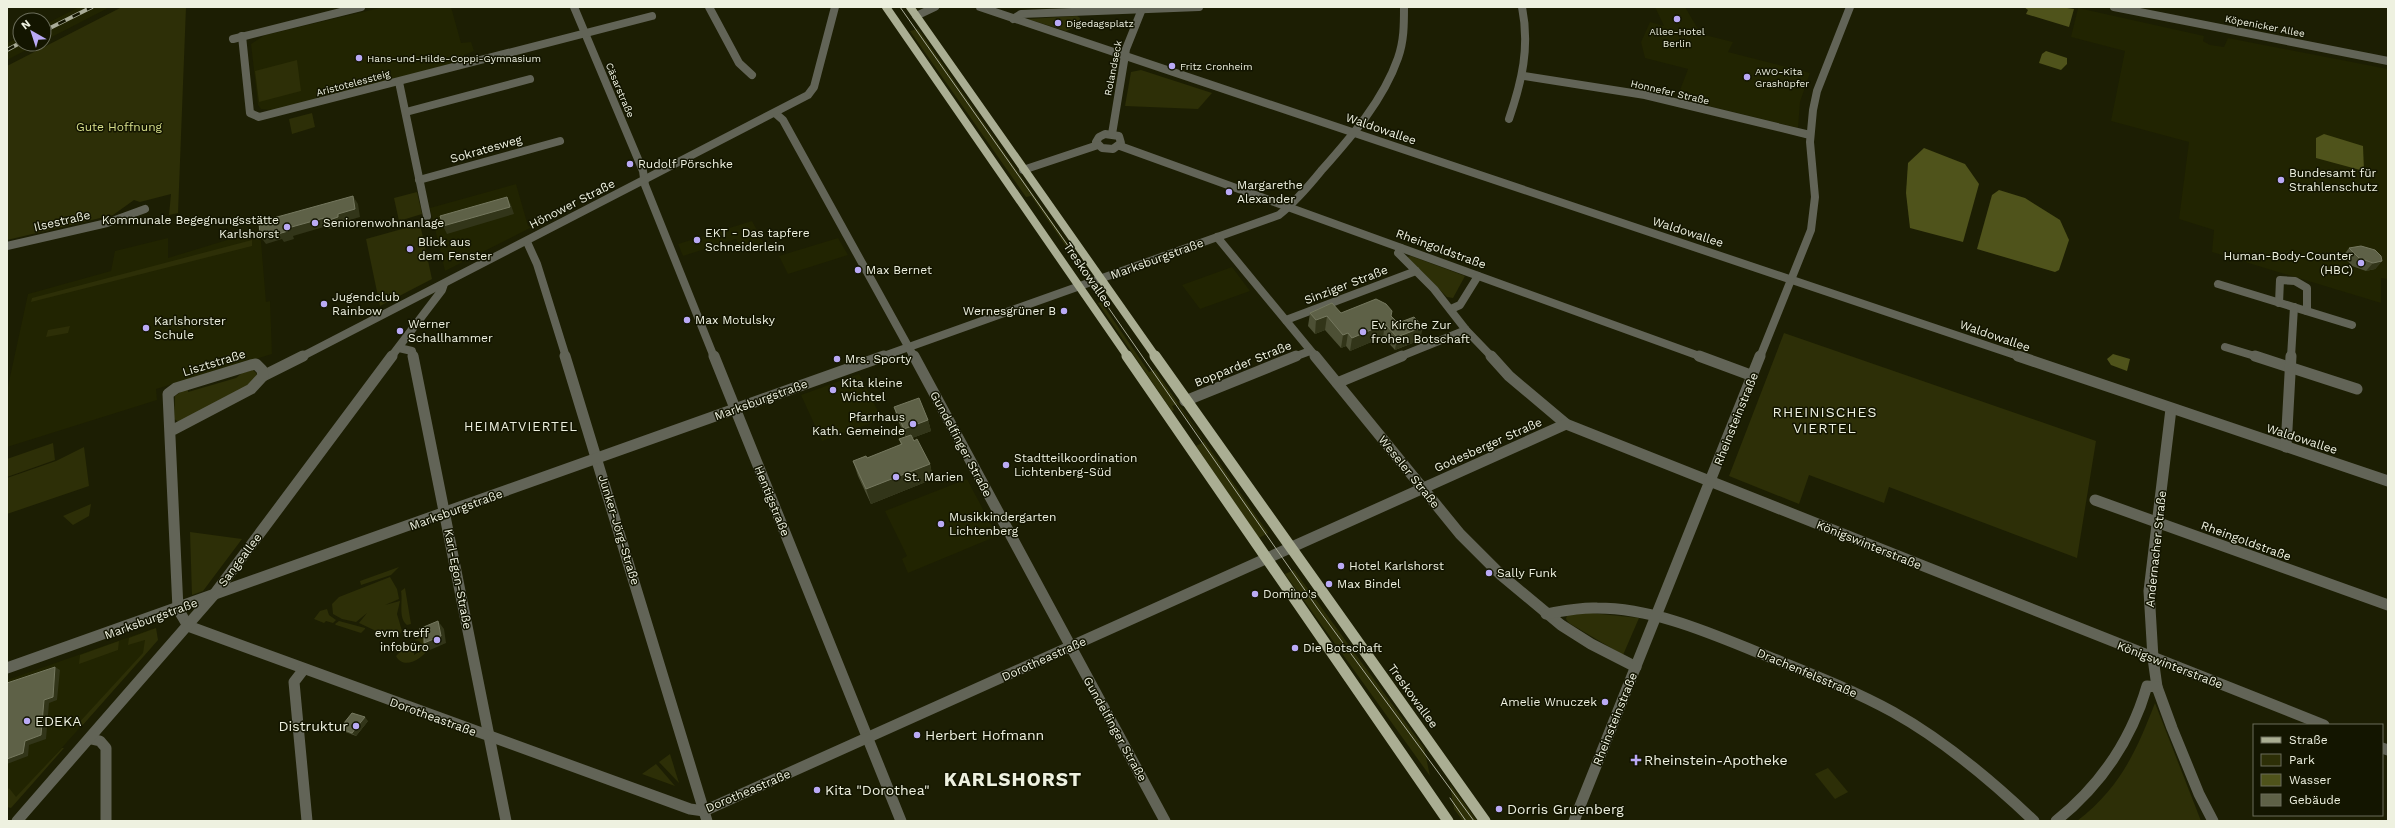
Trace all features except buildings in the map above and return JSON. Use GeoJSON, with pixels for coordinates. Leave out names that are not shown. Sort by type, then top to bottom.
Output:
{"type":"FeatureCollection","features":[{"type":"Feature","properties":{"kind":"main road","name":"Treskowallee"},"geometry":{"type":"LineString","coordinates":[[886,7],[1448,821]]}},
{"type":"Feature","properties":{"kind":"main road","name":"Treskowallee"},"geometry":{"type":"LineString","coordinates":[[910,7],[1289,548],[1485,821]]}},
{"type":"Feature","properties":{"kind":"street"},"geometry":{"type":"LineString","coordinates":[[233,39],[361,7]]}},
{"type":"Feature","properties":{"kind":"street","name":"Cäsarstraße"},"geometry":{"type":"LineString","coordinates":[[574,7],[643,171],[643,181]]}},
{"type":"Feature","properties":{"kind":"street"},"geometry":{"type":"LineString","coordinates":[[709,7],[739,62],[752,75]]}},
{"type":"Feature","properties":{"kind":"street","name":"Hönower Straße"},"geometry":{"type":"LineString","coordinates":[[263,376],[271,374],[527,242],[775,113],[812,92],[835,7]]}},
{"type":"Feature","properties":{"kind":"street"},"geometry":{"type":"LineString","coordinates":[[916,16],[935,7]]}},
{"type":"Feature","properties":{"kind":"street","name":"Waldowallee"},"geometry":{"type":"LineString","coordinates":[[980,7],[2388,481]]}},
{"type":"Feature","properties":{"kind":"street"},"geometry":{"type":"LineString","coordinates":[[1013,18],[1021,14],[1141,8],[1199,7]]}},
{"type":"Feature","properties":{"kind":"street","name":"Marksburgstraße"},"geometry":{"type":"LineString","coordinates":[[7,668],[178,609],[1279,215],[1289,208],[1352,133],[1380,96],[1396,65],[1404,34],[1404,7]]}},
{"type":"Feature","properties":{"kind":"street"},"geometry":{"type":"LineString","coordinates":[[1508,119],[1524,76],[1526,36],[1522,7]]}},
{"type":"Feature","properties":{"kind":"street","name":"Rheinsteinstraße"},"geometry":{"type":"LineString","coordinates":[[1574,821],[1792,281],[1811,230],[1815,197],[1810,135],[1817,91],[1850,7]]}},
{"type":"Feature","properties":{"kind":"street","name":"Köpenicker Allee"},"geometry":{"type":"LineString","coordinates":[[2114,7],[2388,61]]}},
{"type":"Feature","properties":{"kind":"street","name":"Rolandseck"},"geometry":{"type":"LineString","coordinates":[[1112,134],[1126,49],[1141,8]]}},
{"type":"Feature","properties":{"kind":"street","name":"Aristotelessteig"},"geometry":{"type":"LineString","coordinates":[[242,36],[250,113],[260,117],[652,16]]}},
{"type":"Feature","properties":{"kind":"street","name":"Honnefer Straße"},"geometry":{"type":"LineString","coordinates":[[1524,76],[1645,95],[1810,135]]}},
{"type":"Feature","properties":{"kind":"street"},"geometry":{"type":"LineString","coordinates":[[406,112],[530,79]]}},
{"type":"Feature","properties":{"kind":"street"},"geometry":{"type":"LineString","coordinates":[[399,82],[427,216]]}},
{"type":"Feature","properties":{"kind":"street","name":"Gundelfinger Straße"},"geometry":{"type":"LineString","coordinates":[[775,113],[783,120],[807,162],[1165,821]]}},
{"type":"Feature","properties":{"kind":"street"},"geometry":{"type":"LineString","coordinates":[[1023,170],[1098,145],[1109,149],[1120,146],[1121,138],[1112,134],[1098,137],[1098,145]]}},
{"type":"Feature","properties":{"kind":"street","name":"Sokratesweg"},"geometry":{"type":"LineString","coordinates":[[419,180],[560,141]]}},
{"type":"Feature","properties":{"kind":"street","name":"Rheingoldstraße"},"geometry":{"type":"LineString","coordinates":[[1120,146],[1753,376]]}},
{"type":"Feature","properties":{"kind":"street","name":"Hentigstraße"},"geometry":{"type":"LineString","coordinates":[[643,181],[901,821]]}},
{"type":"Feature","properties":{"kind":"street","name":"Ilsestraße"},"geometry":{"type":"LineString","coordinates":[[7,246],[107,223],[145,209]]}},
{"type":"Feature","properties":{"kind":"street","name":"Weseler Straße"},"geometry":{"type":"LineString","coordinates":[[1218,237],[1423,488],[1470,544],[1502,577],[1546,614],[1598,649],[1636,667]]}},
{"type":"Feature","properties":{"kind":"street","name":"Junker-Jörg-Straße"},"geometry":{"type":"LineString","coordinates":[[527,242],[537,264],[706,816]]}},
{"type":"Feature","properties":{"kind":"street","name":"Königswinterstraße"},"geometry":{"type":"LineString","coordinates":[[1401,248],[1398,253],[1451,309],[1466,330],[1509,376],[1566,424],[2321,724]]}},
{"type":"Feature","properties":{"kind":"street","name":"Sinziger Straße"},"geometry":{"type":"LineString","coordinates":[[1286,320],[1416,271]]}},
{"type":"Feature","properties":{"kind":"street"},"geometry":{"type":"LineString","coordinates":[[1451,309],[1460,305],[1478,276]]}},
{"type":"Feature","properties":{"kind":"street"},"geometry":{"type":"LineString","coordinates":[[2279,303],[2280,280],[2289,279],[2300,282],[2307,288],[2307,311]]}},
{"type":"Feature","properties":{"kind":"street","name":"Sangeallee"},"geometry":{"type":"LineString","coordinates":[[17,821],[91,738],[213,596],[442,290],[444,284]]}},
{"type":"Feature","properties":{"kind":"street"},"geometry":{"type":"LineString","coordinates":[[2218,284],[2352,325]]}},
{"type":"Feature","properties":{"kind":"street"},"geometry":{"type":"LineString","coordinates":[[2286,447],[2294,307]]}},
{"type":"Feature","properties":{"kind":"street"},"geometry":{"type":"LineString","coordinates":[[1337,383],[1466,330]]}},
{"type":"Feature","properties":{"kind":"street"},"geometry":{"type":"LineString","coordinates":[[2225,347],[2357,389]]}},
{"type":"Feature","properties":{"kind":"street","name":"Karl-Egon-Straße"},"geometry":{"type":"LineString","coordinates":[[399,348],[412,351],[506,821]]}},
{"type":"Feature","properties":{"kind":"street","name":"Bopparder Straße"},"geometry":{"type":"LineString","coordinates":[[1185,400],[1310,351]]}},
{"type":"Feature","properties":{"kind":"street","name":"Lisztstraße"},"geometry":{"type":"LineString","coordinates":[[178,609],[171,431],[168,394],[176,388],[251,365],[259,366],[263,376]]}},
{"type":"Feature","properties":{"kind":"street"},"geometry":{"type":"LineString","coordinates":[[171,431],[251,389],[263,376]]}},
{"type":"Feature","properties":{"kind":"street","name":"Andernacher Straße"},"geometry":{"type":"LineString","coordinates":[[2171,409],[2149,591],[2153,658],[2157,687],[2199,794],[2214,821]]}},
{"type":"Feature","properties":{"kind":"street","name":"Godesberger Straße"},"geometry":{"type":"LineString","coordinates":[[1289,548],[1566,424]]}},
{"type":"Feature","properties":{"kind":"street","name":"Rheingoldstraße"},"geometry":{"type":"LineString","coordinates":[[2095,500],[2388,605]]}},
{"type":"Feature","properties":{"kind":"street"},"geometry":{"type":"LineString","coordinates":[[1267,558],[1289,548]]}},
{"type":"Feature","properties":{"kind":"street","name":"Dorotheastraße"},"geometry":{"type":"LineString","coordinates":[[188,626],[706,816],[867,738],[1267,558]]}},
{"type":"Feature","properties":{"kind":"street","name":"Drachenfelsstraße"},"geometry":{"type":"LineString","coordinates":[[1546,614],[1577,608],[1606,608],[1657,616],[1749,648],[1832,682],[1875,703],[1942,743],[1992,783],[2034,821]]}},
{"type":"Feature","properties":{"kind":"street"},"geometry":{"type":"LineString","coordinates":[[178,609],[188,626]]}},
{"type":"Feature","properties":{"kind":"street"},"geometry":{"type":"LineString","coordinates":[[304,669],[294,682],[307,821]]}},
{"type":"Feature","properties":{"kind":"street"},"geometry":{"type":"LineString","coordinates":[[2056,821],[2070,811],[2114,760],[2130,732],[2147,686],[2157,687]]}},
{"type":"Feature","properties":{"kind":"street"},"geometry":{"type":"LineString","coordinates":[[91,738],[100,741],[106,748],[106,821]]}},
{"type":"Feature","properties":{"kind":"shaded area"},"geometry":{"type":"Polygon","coordinates":[[[79,7],[110,7],[52,37],[52,21],[79,7]]]}},
{"type":"Feature","properties":{"kind":"shaded area","name":"Hans-und-Hilde-Coppi-Gymnasium"},"geometry":{"type":"Polygon","coordinates":[[[384,7],[451,7],[461,43],[471,42],[474,51],[464,55],[466,60],[274,110],[261,109],[258,105],[251,44],[265,35],[384,7]]]}},
{"type":"Feature","properties":{"kind":"shaded area","name":"AWO-Kita Grashüpfer"},"geometry":{"type":"Polygon","coordinates":[[[1655,7],[1685,7],[1701,34],[1733,42],[1728,52],[1810,73],[1800,102],[1798,128],[1677,98],[1688,69],[1645,58],[1641,42],[1650,22],[1664,26],[1655,7]]]}},
{"type":"Feature","properties":{"kind":"shaded area","name":"Bundesamt für Strahlenschutz"},"geometry":{"type":"Polygon","coordinates":[[[2078,8],[2204,36],[2203,41],[2210,45],[2224,47],[2228,38],[2388,69],[2388,279],[2381,278],[2381,303],[2212,252],[2214,230],[2179,219],[2189,142],[2111,121],[2125,51],[2071,37],[2078,8]]]}},
{"type":"Feature","properties":{"kind":"shaded area"},"geometry":{"type":"Polygon","coordinates":[[[12,41],[12,52],[22,52],[7,60],[7,43],[12,41]]]}},
{"type":"Feature","properties":{"kind":"shaded area"},"geometry":{"type":"Polygon","coordinates":[[[516,184],[528,226],[532,227],[445,271],[430,208],[516,184]]]}},
{"type":"Feature","properties":{"kind":"shaded area"},"geometry":{"type":"Polygon","coordinates":[[[752,221],[764,244],[742,251],[736,239],[683,256],[678,244],[752,221]]]}},
{"type":"Feature","properties":{"kind":"shaded area","name":"Karlshorster Schule"},"geometry":{"type":"Polygon","coordinates":[[[260,230],[266,302],[270,301],[272,354],[156,389],[157,400],[7,447],[7,391],[28,294],[111,271],[115,251],[168,238],[168,258],[260,230]]]}},
{"type":"Feature","properties":{"kind":"shaded area"},"geometry":{"type":"Polygon","coordinates":[[[838,238],[848,255],[788,274],[779,256],[838,238]]]}},
{"type":"Feature","properties":{"kind":"shaded area"},"geometry":{"type":"Polygon","coordinates":[[[1232,267],[1250,291],[1200,309],[1182,285],[1232,267]]]}},
{"type":"Feature","properties":{"kind":"shaded area"},"geometry":{"type":"Polygon","coordinates":[[[859,374],[882,419],[822,441],[801,395],[859,374]]]}},
{"type":"Feature","properties":{"kind":"shaded area","name":"Musikkindergarten Lichtenberg"},"geometry":{"type":"Polygon","coordinates":[[[967,479],[997,536],[908,573],[902,559],[907,556],[885,511],[967,479]]]}},
{"type":"Feature","properties":{"kind":"shaded area"},"geometry":{"type":"Polygon","coordinates":[[[152,629],[153,646],[7,809],[7,680],[152,629]]]}},
{"type":"Feature","properties":{"kind":"green space","name":"Gute Hoffnung"},"geometry":{"type":"Polygon","coordinates":[[[122,7],[186,7],[178,213],[169,215],[171,194],[140,202],[134,200],[113,215],[7,240],[7,66],[34,52],[52,52],[52,43],[122,7]]]}},
{"type":"Feature","properties":{"kind":"green space","name":"Digedagsplatz"},"geometry":{"type":"Polygon","coordinates":[[[1077,16],[1080,18],[1078,26],[1066,31],[1028,19],[1077,16]]]}},
{"type":"Feature","properties":{"kind":"green space"},"geometry":{"type":"Polygon","coordinates":[[[918,29],[1082,264],[1079,265],[1031,196],[1026,197],[910,31],[918,29]]]}},
{"type":"Feature","properties":{"kind":"green space"},"geometry":{"type":"Polygon","coordinates":[[[297,60],[301,91],[259,102],[255,71],[297,60]]]}},
{"type":"Feature","properties":{"kind":"green space"},"geometry":{"type":"Polygon","coordinates":[[[1141,70],[1212,93],[1198,109],[1125,106],[1131,72],[1141,70]]]}},
{"type":"Feature","properties":{"kind":"green space"},"geometry":{"type":"Polygon","coordinates":[[[312,113],[315,127],[292,134],[289,119],[312,113]]]}},
{"type":"Feature","properties":{"kind":"green space"},"geometry":{"type":"Polygon","coordinates":[[[417,192],[422,214],[399,221],[394,198],[417,192]]]}},
{"type":"Feature","properties":{"kind":"green space"},"geometry":{"type":"Polygon","coordinates":[[[420,224],[432,279],[380,306],[366,239],[420,224]]]}},
{"type":"Feature","properties":{"kind":"green space"},"geometry":{"type":"Polygon","coordinates":[[[252,240],[252,246],[31,302],[32,298],[252,240]]]}},
{"type":"Feature","properties":{"kind":"green space"},"geometry":{"type":"Polygon","coordinates":[[[1411,256],[1465,276],[1453,298],[1447,297],[1407,257],[1411,256]]]}},
{"type":"Feature","properties":{"kind":"green space"},"geometry":{"type":"Polygon","coordinates":[[[1101,302],[1149,372],[1155,370],[1268,533],[1259,538],[1196,446],[1204,442],[1177,404],[1172,406],[1174,410],[1172,411],[1098,303],[1101,302]]]}},
{"type":"Feature","properties":{"kind":"green space"},"geometry":{"type":"Polygon","coordinates":[[[70,326],[68,333],[46,337],[48,330],[70,326]]]}},
{"type":"Feature","properties":{"kind":"green space"},"geometry":{"type":"Polygon","coordinates":[[[1784,333],[2096,441],[2077,558],[1889,487],[1884,503],[1809,475],[1799,504],[1729,476],[1784,333]]]}},
{"type":"Feature","properties":{"kind":"green space"},"geometry":{"type":"Polygon","coordinates":[[[253,370],[257,374],[254,382],[179,422],[174,419],[175,396],[188,387],[188,392],[236,378],[242,373],[253,370]]]}},
{"type":"Feature","properties":{"kind":"green space"},"geometry":{"type":"Polygon","coordinates":[[[53,443],[55,460],[7,477],[7,459],[53,443]]]}},
{"type":"Feature","properties":{"kind":"green space"},"geometry":{"type":"Polygon","coordinates":[[[84,447],[89,486],[7,514],[7,478],[56,461],[84,447]]]}},
{"type":"Feature","properties":{"kind":"green space"},"geometry":{"type":"Polygon","coordinates":[[[91,504],[89,516],[73,525],[63,516],[91,504]]]}},
{"type":"Feature","properties":{"kind":"green space"},"geometry":{"type":"Polygon","coordinates":[[[190,532],[242,539],[203,591],[192,595],[190,532]]]}},
{"type":"Feature","properties":{"kind":"green space"},"geometry":{"type":"Polygon","coordinates":[[[399,567],[391,575],[361,585],[360,581],[399,567]]]}},
{"type":"Feature","properties":{"kind":"green space"},"geometry":{"type":"Polygon","coordinates":[[[1294,570],[1424,748],[1430,776],[1285,574],[1294,570]]]}},
{"type":"Feature","properties":{"kind":"green space"},"geometry":{"type":"Polygon","coordinates":[[[390,577],[397,589],[399,599],[385,605],[400,601],[397,614],[402,631],[398,636],[391,638],[359,623],[367,613],[356,622],[342,619],[333,614],[332,604],[339,597],[390,577]]]}},
{"type":"Feature","properties":{"kind":"green space"},"geometry":{"type":"Polygon","coordinates":[[[405,588],[411,624],[407,625],[404,622],[401,610],[401,591],[405,588]]]}},
{"type":"Feature","properties":{"kind":"green space"},"geometry":{"type":"Polygon","coordinates":[[[327,609],[329,615],[336,620],[333,623],[326,621],[324,623],[314,619],[320,611],[327,609]]]}},
{"type":"Feature","properties":{"kind":"green space"},"geometry":{"type":"Polygon","coordinates":[[[1581,612],[1639,618],[1623,655],[1569,623],[1566,619],[1567,615],[1581,612]]]}},
{"type":"Feature","properties":{"kind":"green space"},"geometry":{"type":"Polygon","coordinates":[[[339,621],[365,629],[361,633],[335,624],[339,621]]]}},
{"type":"Feature","properties":{"kind":"green space"},"geometry":{"type":"Polygon","coordinates":[[[156,628],[158,640],[81,727],[76,726],[143,653],[145,640],[128,645],[129,638],[156,628]]]}},
{"type":"Feature","properties":{"kind":"green space"},"geometry":{"type":"Polygon","coordinates":[[[425,636],[429,648],[422,656],[408,663],[399,660],[396,656],[406,646],[410,651],[415,649],[414,655],[420,651],[422,645],[419,641],[414,640],[425,636]]]}},
{"type":"Feature","properties":{"kind":"green space"},"geometry":{"type":"Polygon","coordinates":[[[119,641],[118,650],[79,664],[80,655],[119,641]]]}},
{"type":"Feature","properties":{"kind":"green space"},"geometry":{"type":"Polygon","coordinates":[[[2155,703],[2201,821],[2077,821],[2105,796],[2116,782],[2141,737],[2155,703]]]}},
{"type":"Feature","properties":{"kind":"green space"},"geometry":{"type":"Polygon","coordinates":[[[62,748],[64,748],[11,808],[7,807],[7,790],[9,788],[16,797],[62,748]]]}},
{"type":"Feature","properties":{"kind":"green space"},"geometry":{"type":"Polygon","coordinates":[[[670,754],[679,783],[659,762],[670,754]]]}},
{"type":"Feature","properties":{"kind":"green space"},"geometry":{"type":"Polygon","coordinates":[[[656,764],[675,786],[642,774],[656,764]]]}},
{"type":"Feature","properties":{"kind":"green space"},"geometry":{"type":"Polygon","coordinates":[[[1828,768],[1848,792],[1835,799],[1815,774],[1828,768]]]}},
{"type":"Feature","properties":{"kind":"green space"},"geometry":{"type":"Polygon","coordinates":[[[1450,784],[1477,821],[1463,821],[1454,809],[1450,784]]]}},
{"type":"Feature","properties":{"kind":"water"},"geometry":{"type":"Polygon","coordinates":[[[2024,7],[2060,7],[2074,9],[2069,27],[2026,14],[2028,10],[2024,7]]]}},
{"type":"Feature","properties":{"kind":"water"},"geometry":{"type":"Polygon","coordinates":[[[2046,51],[2067,58],[2067,64],[2061,70],[2039,63],[2042,54],[2046,51]]]}},
{"type":"Feature","properties":{"kind":"water"},"geometry":{"type":"Polygon","coordinates":[[[2324,134],[2363,146],[2364,171],[2316,158],[2316,138],[2324,134]]]}},
{"type":"Feature","properties":{"kind":"water"},"geometry":{"type":"Polygon","coordinates":[[[1924,148],[1965,164],[1979,184],[1963,242],[1910,228],[1906,193],[1908,163],[1924,148]]]}},
{"type":"Feature","properties":{"kind":"water"},"geometry":{"type":"Polygon","coordinates":[[[1999,190],[2025,198],[2060,220],[2069,240],[2059,270],[2055,272],[1977,249],[1992,195],[1999,190]]]}},
{"type":"Feature","properties":{"kind":"water"},"geometry":{"type":"Polygon","coordinates":[[[2113,354],[2130,359],[2127,371],[2111,365],[2107,359],[2113,354]]]}},
{"type":"Feature","properties":{"kind":"tram line"},"geometry":{"type":"LineString","coordinates":[[900,7],[1083,267],[1101,297],[1318,609],[1474,821]]}},
{"type":"Feature","properties":{"kind":"tram line"},"geometry":{"type":"LineString","coordinates":[[1450,798],[1466,821]]}},
{"type":"Feature","properties":{"kind":"railway"},"geometry":{"type":"LineString","coordinates":[[52,27],[92,7]]}},
{"type":"Feature","properties":{"kind":"railway"},"geometry":{"type":"LineString","coordinates":[[7,50],[12,47]]}},
{"type":"Feature","properties":{"kind":"place","name":"Allee-Hotel Berlin"},"geometry":{"type":"Point","coordinates":[1677,19]}},
{"type":"Feature","properties":{"kind":"place","name":"Digedagsplatz"},"geometry":{"type":"Point","coordinates":[1058,23]}},
{"type":"Feature","properties":{"kind":"place","name":"Hans-und-Hilde-Coppi-Gymnasium"},"geometry":{"type":"Point","coordinates":[359,58]}},
{"type":"Feature","properties":{"kind":"place","name":"Fritz Cronheim"},"geometry":{"type":"Point","coordinates":[1172,66]}},
{"type":"Feature","properties":{"kind":"place","name":"AWO-Kita Grashüpfer"},"geometry":{"type":"Point","coordinates":[1747,77]}},
{"type":"Feature","properties":{"kind":"place","name":"Rudolf Pörschke"},"geometry":{"type":"Point","coordinates":[630,164]}},
{"type":"Feature","properties":{"kind":"place","name":"Bundesamt für Strahlenschutz"},"geometry":{"type":"Point","coordinates":[2281,180]}},
{"type":"Feature","properties":{"kind":"place","name":"Margarethe Alexander"},"geometry":{"type":"Point","coordinates":[1229,192]}},
{"type":"Feature","properties":{"kind":"place","name":"Seniorenwohnanlage"},"geometry":{"type":"Point","coordinates":[315,223]}},
{"type":"Feature","properties":{"kind":"place","name":"Kommunale Begegnungsstätte Karlshorst"},"geometry":{"type":"Point","coordinates":[287,227]}},
{"type":"Feature","properties":{"kind":"place","name":"EKT - Das tapfere Schneiderlein"},"geometry":{"type":"Point","coordinates":[697,240]}},
{"type":"Feature","properties":{"kind":"place","name":"Blick aus dem Fenster"},"geometry":{"type":"Point","coordinates":[410,249]}},
{"type":"Feature","properties":{"kind":"place","name":"Human-Body-Counter (HBC)"},"geometry":{"type":"Point","coordinates":[2361,263]}},
{"type":"Feature","properties":{"kind":"place","name":"Max Bernet"},"geometry":{"type":"Point","coordinates":[858,270]}},
{"type":"Feature","properties":{"kind":"place","name":"Jugendclub Rainbow"},"geometry":{"type":"Point","coordinates":[324,304]}},
{"type":"Feature","properties":{"kind":"place","name":"Wernesgrüner B"},"geometry":{"type":"Point","coordinates":[1064,311]}},
{"type":"Feature","properties":{"kind":"place","name":"Max Motulsky"},"geometry":{"type":"Point","coordinates":[687,320]}},
{"type":"Feature","properties":{"kind":"place","name":"Karlshorster Schule"},"geometry":{"type":"Point","coordinates":[146,328]}},
{"type":"Feature","properties":{"kind":"place","name":"Werner Schallhammer"},"geometry":{"type":"Point","coordinates":[400,331]}},
{"type":"Feature","properties":{"kind":"place","name":"Ev. Kirche Zur frohen Botschaft"},"geometry":{"type":"Point","coordinates":[1363,332]}},
{"type":"Feature","properties":{"kind":"place","name":"Mrs. Sporty"},"geometry":{"type":"Point","coordinates":[837,359]}},
{"type":"Feature","properties":{"kind":"place","name":"Kita kleine Wichtel"},"geometry":{"type":"Point","coordinates":[833,390]}},
{"type":"Feature","properties":{"kind":"place","name":"Pfarrhaus Kath. Gemeinde"},"geometry":{"type":"Point","coordinates":[913,424]}},
{"type":"Feature","properties":{"kind":"place","name":"Stadtteilkoordination Lichtenberg-Süd"},"geometry":{"type":"Point","coordinates":[1006,465]}},
{"type":"Feature","properties":{"kind":"place","name":"St. Marien"},"geometry":{"type":"Point","coordinates":[896,477]}},
{"type":"Feature","properties":{"kind":"place","name":"Musikkindergarten Lichtenberg"},"geometry":{"type":"Point","coordinates":[941,524]}},
{"type":"Feature","properties":{"kind":"place","name":"Hotel Karlshorst"},"geometry":{"type":"Point","coordinates":[1341,566]}},
{"type":"Feature","properties":{"kind":"place","name":"Sally Funk"},"geometry":{"type":"Point","coordinates":[1489,573]}},
{"type":"Feature","properties":{"kind":"place","name":"Max Bindel"},"geometry":{"type":"Point","coordinates":[1329,584]}},
{"type":"Feature","properties":{"kind":"place","name":"Domino's"},"geometry":{"type":"Point","coordinates":[1255,594]}},
{"type":"Feature","properties":{"kind":"place","name":"evm treff infobüro"},"geometry":{"type":"Point","coordinates":[437,640]}},
{"type":"Feature","properties":{"kind":"place","name":"Die Botschaft"},"geometry":{"type":"Point","coordinates":[1295,648]}},
{"type":"Feature","properties":{"kind":"place","name":"Amelie Wnuczek"},"geometry":{"type":"Point","coordinates":[1605,702]}},
{"type":"Feature","properties":{"kind":"place","name":"EDEKA"},"geometry":{"type":"Point","coordinates":[27,721]}},
{"type":"Feature","properties":{"kind":"place","name":"Distruktur"},"geometry":{"type":"Point","coordinates":[356,726]}},
{"type":"Feature","properties":{"kind":"place","name":"Herbert Hofmann"},"geometry":{"type":"Point","coordinates":[917,735]}},
{"type":"Feature","properties":{"kind":"place","name":"Rheinstein-Apotheke"},"geometry":{"type":"Point","coordinates":[1636,760]}},
{"type":"Feature","properties":{"kind":"place","name":"Kita \"Dorothea\""},"geometry":{"type":"Point","coordinates":[817,790]}},
{"type":"Feature","properties":{"kind":"place","name":"Dorris Gruenberg"},"geometry":{"type":"Point","coordinates":[1499,809]}},
{"type":"Feature","properties":{"kind":"district","name":"RHEINISCHES VIERTEL"},"geometry":{"type":"Point","coordinates":[1825,420]}},
{"type":"Feature","properties":{"kind":"district","name":"HEIMATVIERTEL"},"geometry":{"type":"Point","coordinates":[521,426]}},
{"type":"Feature","properties":{"kind":"district","name":"KARLSHORST"},"geometry":{"type":"Point","coordinates":[1013,779]}}]}
